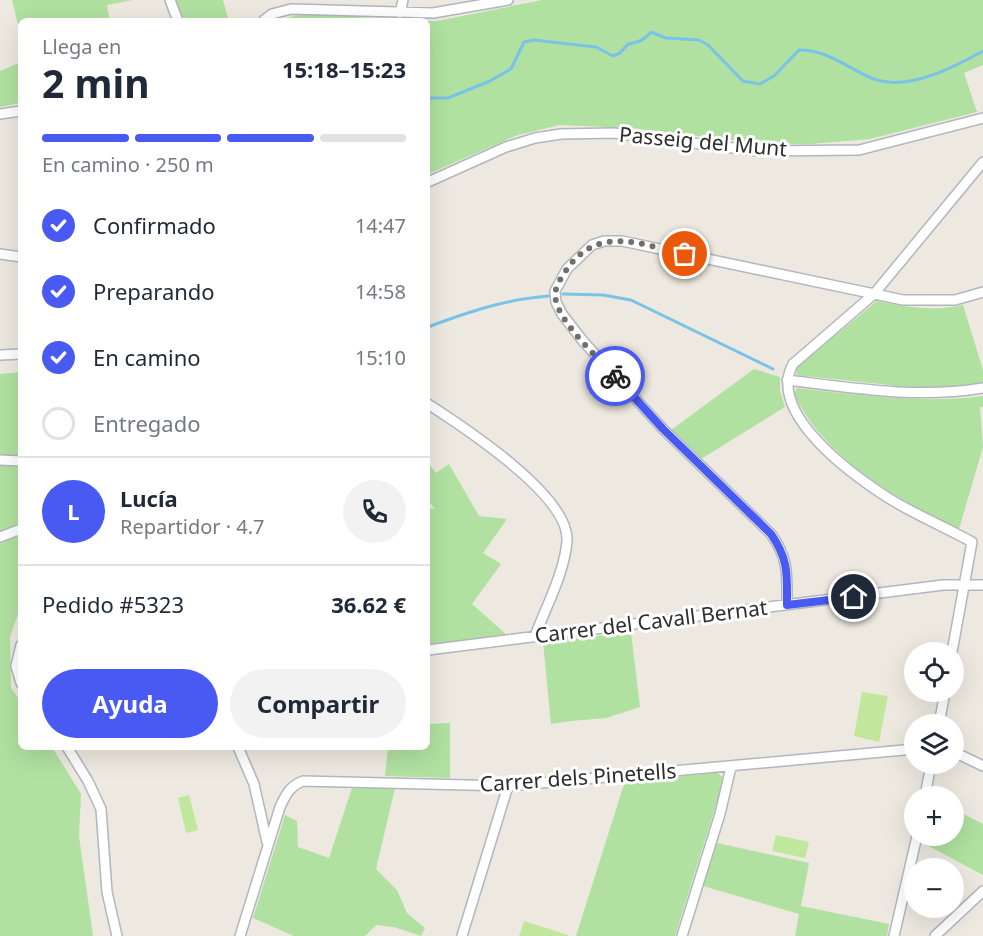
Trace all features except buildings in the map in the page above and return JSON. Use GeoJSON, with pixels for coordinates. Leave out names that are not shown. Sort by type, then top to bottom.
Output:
{"type":"FeatureCollection","features":[{"type":"Feature","properties":{"kind":"street"},"geometry":{"type":"LineString","coordinates":[[170,0],[177,18]]}},
{"type":"Feature","properties":{"kind":"street"},"geometry":{"type":"LineString","coordinates":[[400,13],[403,0]]}},
{"type":"Feature","properties":{"kind":"street"},"geometry":{"type":"LineString","coordinates":[[267,18],[272,14],[291,9],[433,14],[508,0]]}},
{"type":"Feature","properties":{"kind":"street"},"geometry":{"type":"LineString","coordinates":[[0,114],[18,111]]}},
{"type":"Feature","properties":{"kind":"street","name":"Passeig del Munt"},"geometry":{"type":"LineString","coordinates":[[430,181],[506,147],[535,138],[561,134],[613,134],[758,151],[859,150],[983,118]]}},
{"type":"Feature","properties":{"kind":"street"},"geometry":{"type":"LineString","coordinates":[[954,642],[976,540],[892,500],[845,466],[796,414],[790,398],[788,375],[793,364],[800,357],[874,294],[983,162]]}},
{"type":"Feature","properties":{"kind":"street"},"geometry":{"type":"LineString","coordinates":[[787,605],[788,568],[779,545],[771,534],[663,429],[582,341],[561,314],[556,302],[555,291],[567,268],[592,245],[604,241],[622,241],[903,300],[956,300],[983,292]]}},
{"type":"Feature","properties":{"kind":"street"},"geometry":{"type":"LineString","coordinates":[[0,254],[18,257]]}},
{"type":"Feature","properties":{"kind":"street"},"geometry":{"type":"LineString","coordinates":[[0,355],[18,354]]}},
{"type":"Feature","properties":{"kind":"street"},"geometry":{"type":"LineString","coordinates":[[788,380],[911,393],[937,394],[983,388]]}},
{"type":"Feature","properties":{"kind":"street"},"geometry":{"type":"LineString","coordinates":[[430,405],[478,438],[537,488],[554,505],[562,518],[567,540],[564,556],[535,636]]}},
{"type":"Feature","properties":{"kind":"street"},"geometry":{"type":"LineString","coordinates":[[0,460],[18,460]]}},
{"type":"Feature","properties":{"kind":"street"},"geometry":{"type":"LineString","coordinates":[[0,537],[18,530]]}},
{"type":"Feature","properties":{"kind":"street","name":"Carrer del Cavall Bernat"},"geometry":{"type":"LineString","coordinates":[[430,650],[943,585],[983,585]]}},
{"type":"Feature","properties":{"kind":"street"},"geometry":{"type":"LineString","coordinates":[[18,658],[16,666],[18,673]]}},
{"type":"Feature","properties":{"kind":"street"},"geometry":{"type":"LineString","coordinates":[[69,750],[88,781],[100,809],[107,892],[117,936]]}},
{"type":"Feature","properties":{"kind":"street"},"geometry":{"type":"LineString","coordinates":[[239,750],[254,784],[267,843]]}},
{"type":"Feature","properties":{"kind":"street","name":"Carrer dels Pinetells"},"geometry":{"type":"LineString","coordinates":[[240,936],[267,843],[287,792],[303,780],[508,786],[904,750]]}},
{"type":"Feature","properties":{"kind":"street"},"geometry":{"type":"LineString","coordinates":[[964,757],[983,766]]}},
{"type":"Feature","properties":{"kind":"street"},"geometry":{"type":"LineString","coordinates":[[682,936],[720,814],[731,767]]}},
{"type":"Feature","properties":{"kind":"street"},"geometry":{"type":"LineString","coordinates":[[462,936],[508,786]]}},
{"type":"Feature","properties":{"kind":"street"},"geometry":{"type":"LineString","coordinates":[[894,936],[914,846]]}},
{"type":"Feature","properties":{"kind":"street"},"geometry":{"type":"LineString","coordinates":[[935,936],[983,891]]}},
{"type":"Feature","properties":{"kind":"green space"},"geometry":{"type":"Polygon","coordinates":[[[12,0],[133,0],[107,5],[109,18],[18,18],[18,25],[12,0]]]}},
{"type":"Feature","properties":{"kind":"green space"},"geometry":{"type":"Polygon","coordinates":[[[176,0],[223,0],[228,18],[182,18],[176,0]]]}},
{"type":"Feature","properties":{"kind":"green space"},"geometry":{"type":"Polygon","coordinates":[[[542,0],[983,0],[983,65],[964,73],[977,112],[870,139],[811,144],[765,144],[630,128],[560,125],[518,135],[430,173],[430,21],[542,0]]]}},
{"type":"Feature","properties":{"kind":"green space"},"geometry":{"type":"Polygon","coordinates":[[[299,15],[337,15],[370,18],[288,18],[299,15]]]}},
{"type":"Feature","properties":{"kind":"green space"},"geometry":{"type":"Polygon","coordinates":[[[18,63],[18,104],[0,107],[0,71],[18,63]]]}},
{"type":"Feature","properties":{"kind":"green space"},"geometry":{"type":"Polygon","coordinates":[[[877,301],[909,307],[931,308],[963,305],[983,370],[983,384],[954,388],[916,388],[797,375],[796,368],[877,301]]]}},
{"type":"Feature","properties":{"kind":"green space"},"geometry":{"type":"Polygon","coordinates":[[[754,369],[780,377],[780,391],[785,407],[701,459],[671,430],[754,369]]]}},
{"type":"Feature","properties":{"kind":"green space"},"geometry":{"type":"Polygon","coordinates":[[[18,372],[18,614],[10,637],[11,688],[18,698],[18,750],[54,750],[81,794],[79,836],[93,936],[0,936],[0,374],[18,372]]]}},
{"type":"Feature","properties":{"kind":"green space"},"geometry":{"type":"Polygon","coordinates":[[[797,388],[913,399],[983,396],[983,407],[980,407],[983,447],[959,529],[934,518],[893,494],[843,457],[815,428],[804,412],[794,394],[797,388]]]}},
{"type":"Feature","properties":{"kind":"green space"},"geometry":{"type":"Polygon","coordinates":[[[449,464],[479,516],[507,519],[483,553],[501,564],[472,604],[507,635],[430,645],[430,508],[435,509],[430,503],[430,466],[436,473],[449,464]]]}},
{"type":"Feature","properties":{"kind":"green space"},"geometry":{"type":"Polygon","coordinates":[[[631,632],[640,707],[606,718],[551,724],[543,642],[631,632]]]}},
{"type":"Feature","properties":{"kind":"green space"},"geometry":{"type":"Polygon","coordinates":[[[862,692],[888,696],[879,742],[854,736],[862,692]]]}},
{"type":"Feature","properties":{"kind":"green space"},"geometry":{"type":"Polygon","coordinates":[[[450,723],[450,778],[385,776],[388,750],[430,750],[430,724],[450,723]]]}},
{"type":"Feature","properties":{"kind":"green space"},"geometry":{"type":"Polygon","coordinates":[[[718,773],[722,777],[722,786],[675,936],[576,936],[625,781],[718,773]]]}},
{"type":"Feature","properties":{"kind":"green space"},"geometry":{"type":"Polygon","coordinates":[[[352,788],[395,788],[376,869],[397,890],[407,913],[425,928],[421,936],[394,927],[376,925],[365,936],[294,936],[253,918],[285,815],[297,821],[298,847],[329,858],[352,788]]]}},
{"type":"Feature","properties":{"kind":"green space"},"geometry":{"type":"Polygon","coordinates":[[[189,795],[198,830],[186,833],[178,798],[189,795]]]}},
{"type":"Feature","properties":{"kind":"green space"},"geometry":{"type":"Polygon","coordinates":[[[964,814],[983,824],[983,875],[964,865],[964,858],[951,858],[929,846],[964,846],[964,814]]]}},
{"type":"Feature","properties":{"kind":"green space"},"geometry":{"type":"Polygon","coordinates":[[[776,835],[809,842],[805,858],[772,851],[776,835]]]}},
{"type":"Feature","properties":{"kind":"green space"},"geometry":{"type":"Polygon","coordinates":[[[717,843],[809,863],[801,906],[889,924],[887,936],[795,936],[799,914],[703,886],[717,843]]]}},
{"type":"Feature","properties":{"kind":"green space"},"geometry":{"type":"Polygon","coordinates":[[[524,921],[568,935],[568,936],[519,936],[524,921]]]}},
{"type":"Feature","properties":{"kind":"waterway"},"geometry":{"type":"LineString","coordinates":[[430,98],[448,98],[490,81],[511,69],[524,42],[534,40],[596,47],[613,56],[620,53],[628,44],[641,41],[651,32],[666,38],[699,40],[708,45],[743,81],[760,84],[774,76],[799,50],[821,53],[867,76],[890,82],[904,82],[932,75],[983,51]]}},
{"type":"Feature","properties":{"kind":"waterway"},"geometry":{"type":"LineString","coordinates":[[563,294],[603,295],[631,300],[773,369]]}},
{"type":"Feature","properties":{"kind":"waterway"},"geometry":{"type":"LineString","coordinates":[[430,326],[487,307],[549,296]]}},
{"type":"Feature","properties":{"kind":"way so far"},"geometry":{"type":"LineString","coordinates":[[615,376],[582,341],[561,314],[556,302],[555,291],[559,281],[567,268],[584,251],[604,241],[622,241],[685,254]]}},
{"type":"Feature","properties":{"kind":"route"},"geometry":{"type":"LineString","coordinates":[[615,376],[663,429],[771,534],[779,545],[788,568],[787,605],[854,597]]}}]}
